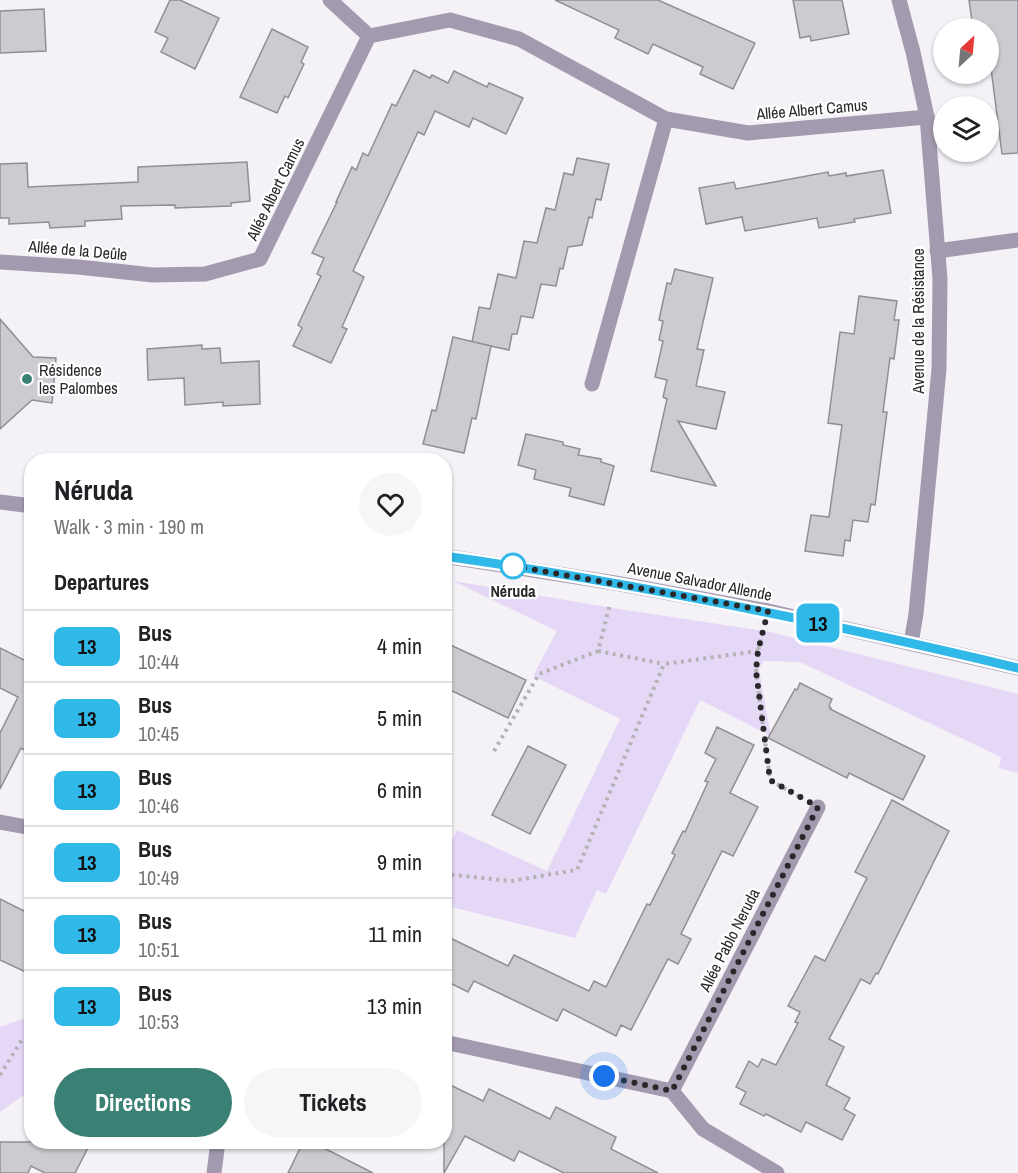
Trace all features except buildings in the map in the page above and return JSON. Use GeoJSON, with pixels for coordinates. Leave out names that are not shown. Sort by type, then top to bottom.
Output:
{"type":"FeatureCollection","features":[{"type":"Feature","properties":{"kind":"street"},"geometry":{"type":"LineString","coordinates":[[330,0],[369,36]]}},
{"type":"Feature","properties":{"kind":"street","name":"Avenue de la Résistance"},"geometry":{"type":"LineString","coordinates":[[899,0],[927,117],[940,279],[939,369],[916,614],[911,643]]}},
{"type":"Feature","properties":{"kind":"street","name":"Allée Albert Camus"},"geometry":{"type":"LineString","coordinates":[[153,275],[205,274],[260,259],[369,36],[450,20],[460,22],[519,39],[666,119],[748,133],[927,117]]}},
{"type":"Feature","properties":{"kind":"street"},"geometry":{"type":"LineString","coordinates":[[592,384],[666,119]]}},
{"type":"Feature","properties":{"kind":"street"},"geometry":{"type":"LineString","coordinates":[[937,251],[1018,240]]}},
{"type":"Feature","properties":{"kind":"street","name":"Allée de la Deûle"},"geometry":{"type":"LineString","coordinates":[[0,262],[153,275]]}},
{"type":"Feature","properties":{"kind":"street"},"geometry":{"type":"LineString","coordinates":[[0,502],[24,505]]}},
{"type":"Feature","properties":{"kind":"street","name":"Avenue Salvador Allende"},"geometry":{"type":"LineString","coordinates":[[452,557],[615,583],[768,611],[1018,668]]}},
{"type":"Feature","properties":{"kind":"street","name":"Allée Pablo Neruda"},"geometry":{"type":"LineString","coordinates":[[672,1091],[818,807]]}},
{"type":"Feature","properties":{"kind":"street"},"geometry":{"type":"LineString","coordinates":[[0,822],[24,826]]}},
{"type":"Feature","properties":{"kind":"street"},"geometry":{"type":"LineString","coordinates":[[452,1044],[672,1091],[703,1129],[777,1173]]}},
{"type":"Feature","properties":{"kind":"street"},"geometry":{"type":"LineString","coordinates":[[214,1173],[217,1149]]}},
{"type":"Feature","properties":{"kind":"path"},"geometry":{"type":"LineString","coordinates":[[598,651],[615,583]]}},
{"type":"Feature","properties":{"kind":"path"},"geometry":{"type":"LineString","coordinates":[[768,611],[758,651],[756,671],[770,780],[818,807]]}},
{"type":"Feature","properties":{"kind":"path"},"geometry":{"type":"LineString","coordinates":[[494,751],[539,674],[598,651],[664,664],[758,651]]}},
{"type":"Feature","properties":{"kind":"path"},"geometry":{"type":"LineString","coordinates":[[452,875],[511,881],[577,870],[664,664]]}},
{"type":"Feature","properties":{"kind":"path"},"geometry":{"type":"LineString","coordinates":[[0,1075],[24,1038]]}},
{"type":"Feature","properties":{"kind":"shaded area"},"geometry":{"type":"Polygon","coordinates":[[[453,581],[770,632],[1018,694],[1018,773],[999,768],[1001,757],[800,662],[763,661],[759,670],[771,736],[700,700],[606,894],[597,890],[575,938],[452,907],[452,840],[457,830],[547,871],[620,719],[533,676],[557,631],[453,581]]]}},
{"type":"Feature","properties":{"kind":"shaded area"},"geometry":{"type":"Polygon","coordinates":[[[24,1018],[24,1095],[0,1112],[0,1027],[24,1018]]]}},
{"type":"Feature","properties":{"kind":"bus line","name":"13"},"geometry":{"type":"LineString","coordinates":[[452,557],[615,583],[768,611],[1018,668]]}},
{"type":"Feature","properties":{"kind":"place","name":"Résidence les Palombes"},"geometry":{"type":"Point","coordinates":[27,379]}},
{"type":"Feature","properties":{"kind":"place","name":"Néruda"},"geometry":{"type":"Point","coordinates":[513,566]}},
{"type":"Feature","properties":{"kind":"route"},"geometry":{"type":"LineString","coordinates":[[513,566],[508,565],[768,611],[758,651],[756,671],[770,780],[818,807],[672,1091],[604,1076]]}}]}
